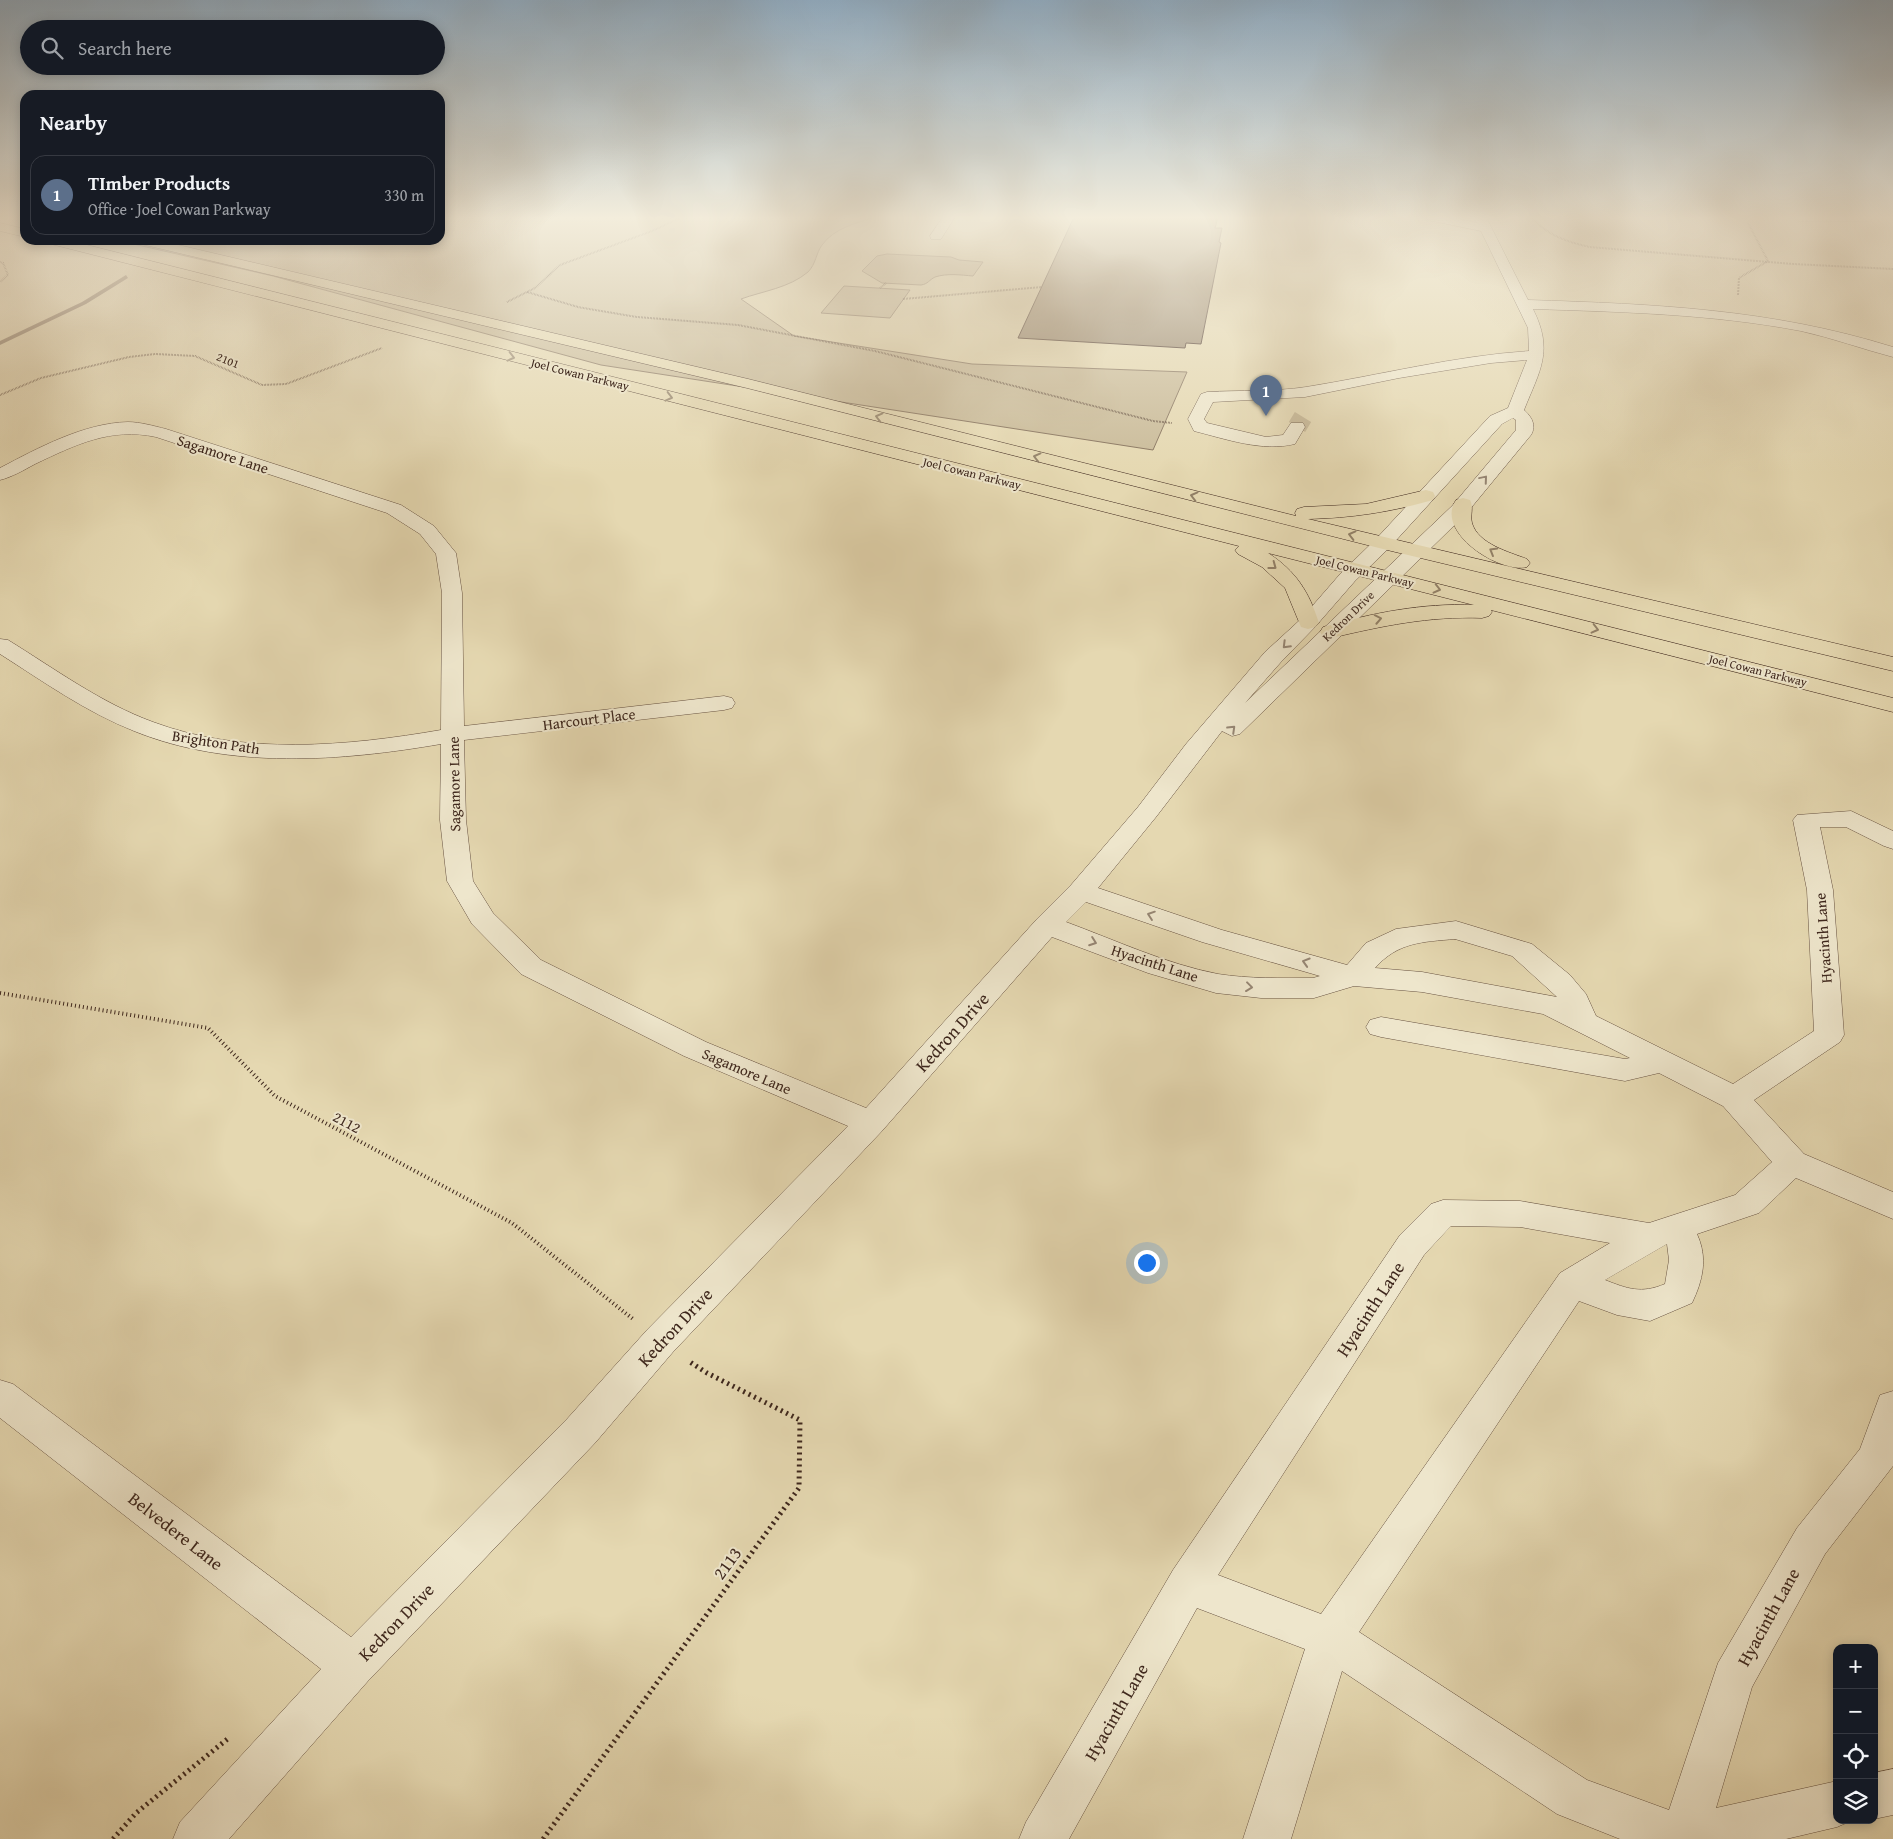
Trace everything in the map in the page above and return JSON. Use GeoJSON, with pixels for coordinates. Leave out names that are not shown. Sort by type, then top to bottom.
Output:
{"type":"FeatureCollection","features":[{"type":"Feature","properties":{"kind":"main road","name":"Joel Cowan Parkway"},"geometry":{"type":"LineString","coordinates":[[299,303],[1893,705]]}},
{"type":"Feature","properties":{"kind":"main road","name":"Joel Cowan Parkway"},"geometry":{"type":"LineString","coordinates":[[406,303],[748,384],[1401,547],[1893,664]]}},
{"type":"Feature","properties":{"kind":"main road"},"geometry":{"type":"LineString","coordinates":[[969,473],[1038,481],[1346,554],[1401,547]]}},
{"type":"Feature","properties":{"kind":"main road"},"geometry":{"type":"LineString","coordinates":[[1011,483],[1062,504],[1256,553],[1291,579],[1301,597],[1308,622]]}},
{"type":"Feature","properties":{"kind":"main road"},"geometry":{"type":"LineString","coordinates":[[1256,511],[1351,513],[1387,507],[1426,496]]}},
{"type":"Feature","properties":{"kind":"main road"},"geometry":{"type":"LineString","coordinates":[[1463,504],[1463,523],[1469,534],[1492,552],[1528,566],[1831,638],[1893,664]]}},
{"type":"Feature","properties":{"kind":"main road"},"geometry":{"type":"LineString","coordinates":[[1373,573],[1419,567],[1463,571],[1831,658],[1893,664]]}},
{"type":"Feature","properties":{"kind":"main road"},"geometry":{"type":"LineString","coordinates":[[1331,632],[1413,612],[1459,610],[1550,618]]}},
{"type":"Feature","properties":{"kind":"street"},"geometry":{"type":"LineString","coordinates":[[1515,411],[1534,363],[1535,328],[1525,304],[1683,310],[1738,316],[1804,326],[1893,352]]}},
{"type":"Feature","properties":{"kind":"street"},"geometry":{"type":"LineString","coordinates":[[1305,392],[1312,397],[1289,440],[1266,442],[1239,438],[1200,426],[1196,419],[1207,396],[1305,392],[1399,373],[1474,361],[1491,366],[1534,363]]}},
{"type":"Feature","properties":{"kind":"street","name":"Kedron Drive"},"geometry":{"type":"LineString","coordinates":[[197,1839],[353,1666],[582,1431],[660,1341],[871,1123],[1047,925],[1081,891],[1148,812],[1194,749],[1273,657],[1308,622],[1373,573],[1401,547],[1463,504],[1525,431],[1524,419],[1515,411],[1496,420],[1426,496],[1401,547],[1373,573],[1331,632],[1148,812]]}},
{"type":"Feature","properties":{"kind":"street","name":"Sagamore Lane"},"geometry":{"type":"LineString","coordinates":[[0,475],[30,459],[58,448],[95,434],[124,427],[160,433],[394,509],[427,530],[446,553],[452,593],[453,820],[460,881],[482,918],[531,967],[695,1050],[871,1123]]}},
{"type":"Feature","properties":{"kind":"street","name":"Brighton Path"},"geometry":{"type":"LineString","coordinates":[[0,645],[114,713],[164,734],[198,742],[276,751],[318,751],[391,745],[454,735]]}},
{"type":"Feature","properties":{"kind":"street","name":"Harcourt Place"},"geometry":{"type":"LineString","coordinates":[[454,735],[724,703]]}},
{"type":"Feature","properties":{"kind":"street","name":"Hyacinth Lane"},"geometry":{"type":"LineString","coordinates":[[1734,1098],[1829,1035],[1820,890],[1806,820],[1852,819],[1893,841]]}},
{"type":"Feature","properties":{"kind":"street","name":"Hyacinth Lane"},"geometry":{"type":"LineString","coordinates":[[1081,891],[1212,936],[1353,976],[1422,982],[1550,1004],[1734,1098],[1792,1163],[1893,1206]]}},
{"type":"Feature","properties":{"kind":"street","name":"Hyacinth Lane"},"geometry":{"type":"LineString","coordinates":[[1047,925],[1158,966],[1216,983],[1261,988],[1314,988],[1353,976]]}},
{"type":"Feature","properties":{"kind":"street"},"geometry":{"type":"LineString","coordinates":[[1353,976],[1376,949],[1406,935],[1456,930],[1522,950],[1560,982],[1576,1001],[1582,1021]]}},
{"type":"Feature","properties":{"kind":"street"},"geometry":{"type":"LineString","coordinates":[[1381,1026],[1625,1070],[1662,1062]]}},
{"type":"Feature","properties":{"kind":"street","name":"Hyacinth Lane"},"geometry":{"type":"LineString","coordinates":[[1267,1839],[1330,1638],[1572,1283],[1663,1231],[1746,1204],[1792,1163]]}},
{"type":"Feature","properties":{"kind":"street","name":"Hyacinth Lane"},"geometry":{"type":"LineString","coordinates":[[1043,1839],[1188,1584],[1412,1245],[1443,1213],[1520,1214],[1663,1231]]}},
{"type":"Feature","properties":{"kind":"street"},"geometry":{"type":"LineString","coordinates":[[1572,1283],[1617,1300],[1650,1306],[1679,1293],[1688,1268],[1685,1242],[1663,1231]]}},
{"type":"Feature","properties":{"kind":"street","name":"Belvedere Lane"},"geometry":{"type":"LineString","coordinates":[[0,1396],[353,1666]]}},
{"type":"Feature","properties":{"kind":"street","name":"Hyacinth Lane"},"geometry":{"type":"LineString","coordinates":[[1683,1839],[1734,1678],[1811,1541],[1877,1458],[1892,1413]]}},
{"type":"Feature","properties":{"kind":"street"},"geometry":{"type":"LineString","coordinates":[[1188,1584],[1330,1638],[1573,1798],[1683,1839],[1833,1805]]}},
{"type":"Feature","properties":{"kind":"street"},"geometry":{"type":"LineString","coordinates":[[1878,1795],[1893,1792]]}},
{"type":"Feature","properties":{"kind":"path"},"geometry":{"type":"LineString","coordinates":[[564,303],[636,318],[738,325],[875,351],[1153,421],[1200,426]]}},
{"type":"Feature","properties":{"kind":"path"},"geometry":{"type":"LineString","coordinates":[[1738,303],[1738,316]]}},
{"type":"Feature","properties":{"kind":"path","name":"2101"},"geometry":{"type":"LineString","coordinates":[[0,395],[41,378],[121,359],[155,354],[195,356],[262,385],[286,384],[387,346]]}},
{"type":"Feature","properties":{"kind":"path","name":"2112"},"geometry":{"type":"LineString","coordinates":[[0,993],[208,1028],[275,1096],[512,1223],[660,1341]]}},
{"type":"Feature","properties":{"kind":"path","name":"2113"},"geometry":{"type":"LineString","coordinates":[[543,1839],[799,1488],[800,1420],[707,1373],[660,1341]]}},
{"type":"Feature","properties":{"kind":"shaded area"},"geometry":{"type":"Polygon","coordinates":[[[372,303],[746,303],[794,336],[972,364],[1187,372],[1153,450],[601,365],[372,303]]]}},
{"type":"Feature","properties":{"kind":"shaded area"},"geometry":{"type":"Polygon","coordinates":[[[830,303],[901,303],[890,318],[821,313],[830,303]]]}},
{"type":"Feature","properties":{"kind":"building"},"geometry":{"type":"Polygon","coordinates":[[[1034,303],[1209,303],[1201,344],[1186,343],[1185,348],[1018,338],[1034,303]]]}},
{"type":"Feature","properties":{"kind":"waterway"},"geometry":{"type":"LineString","coordinates":[[0,343],[84,303]]}},
{"type":"Feature","properties":{"kind":"tunnel"},"geometry":{"type":"LineString","coordinates":[[1297,427],[1303,417]]}},
{"type":"Feature","properties":{"kind":"place","name":"TImber Products"},"geometry":{"type":"Point","coordinates":[1266,416]}}]}
